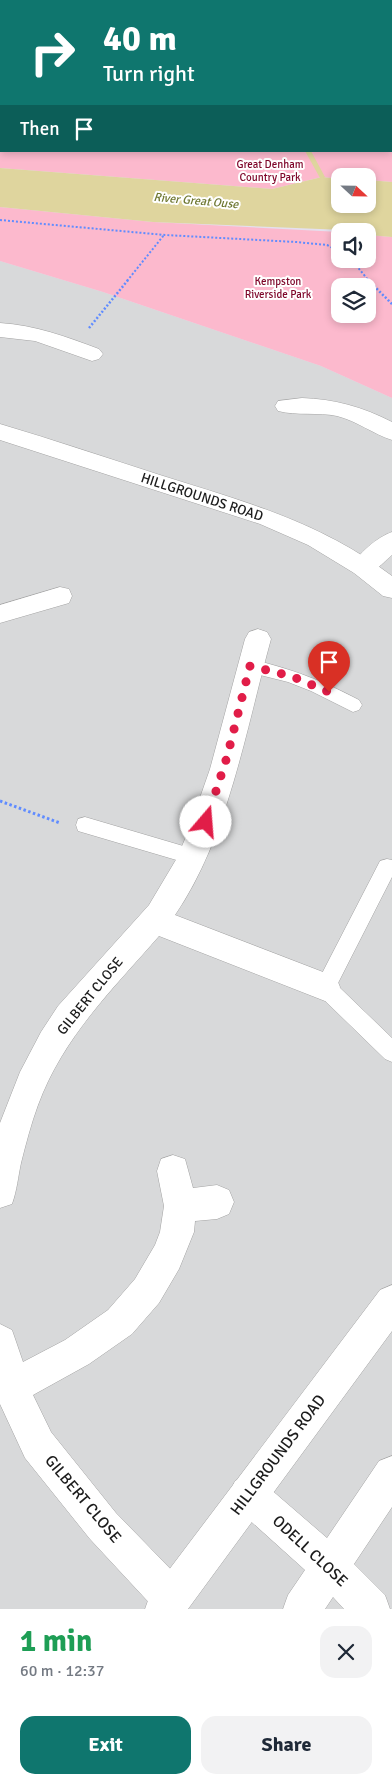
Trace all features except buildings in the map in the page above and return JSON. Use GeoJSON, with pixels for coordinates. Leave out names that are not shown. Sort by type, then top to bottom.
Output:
{"type":"FeatureCollection","features":[{"type":"Feature","properties":{"kind":"street"},"geometry":{"type":"LineString","coordinates":[[0,330],[71,340],[92,354]]}},
{"type":"Feature","properties":{"kind":"street"},"geometry":{"type":"LineString","coordinates":[[286,406],[314,404],[346,410],[392,432]]}},
{"type":"Feature","properties":{"kind":"street","name":"HILLGROUNDS ROAD"},"geometry":{"type":"LineString","coordinates":[[0,432],[268,518],[316,540],[363,567],[392,589]]}},
{"type":"Feature","properties":{"kind":"street"},"geometry":{"type":"LineString","coordinates":[[363,567],[392,541]]}},
{"type":"Feature","properties":{"kind":"street"},"geometry":{"type":"LineString","coordinates":[[0,614],[60,596]]}},
{"type":"Feature","properties":{"kind":"street","name":"GILBERT CLOSE"},"geometry":{"type":"LineString","coordinates":[[0,1192],[7,1129],[37,1069],[64,1022],[155,921],[173,892],[190,856],[206,822],[227,757],[254,653]]}},
{"type":"Feature","properties":{"kind":"street"},"geometry":{"type":"LineString","coordinates":[[155,921],[325,987]]}},
{"type":"Feature","properties":{"kind":"street"},"geometry":{"type":"LineString","coordinates":[[11,1388],[76,1352],[120,1322],[147,1292],[167,1257],[176,1232],[181,1206],[173,1171]]}},
{"type":"Feature","properties":{"kind":"street"},"geometry":{"type":"LineString","coordinates":[[181,1206],[217,1202]]}},
{"type":"Feature","properties":{"kind":"street","name":"HILLGROUNDS ROAD"},"geometry":{"type":"LineString","coordinates":[[168,1604],[392,1302]]}},
{"type":"Feature","properties":{"kind":"street","name":"GILBERT CLOSE"},"geometry":{"type":"LineString","coordinates":[[0,1342],[11,1388],[38,1445],[168,1604]]}},
{"type":"Feature","properties":{"kind":"street"},"geometry":{"type":"LineString","coordinates":[[302,1609],[392,1474]]}},
{"type":"Feature","properties":{"kind":"street","name":"ODELL CLOSE"},"geometry":{"type":"LineString","coordinates":[[248,1494],[329,1566],[370,1609]]}},
{"type":"Feature","properties":{"kind":"lane"},"geometry":{"type":"LineString","coordinates":[[254,653],[291,676],[317,686],[353,705]]}},
{"type":"Feature","properties":{"kind":"lane"},"geometry":{"type":"LineString","coordinates":[[86,825],[190,856]]}},
{"type":"Feature","properties":{"kind":"lane"},"geometry":{"type":"LineString","coordinates":[[387,867],[325,987],[392,1052]]}},
{"type":"Feature","properties":{"kind":"path"},"geometry":{"type":"LineString","coordinates":[[0,220],[164,235],[304,243],[327,245],[331,247]]}},
{"type":"Feature","properties":{"kind":"path"},"geometry":{"type":"LineString","coordinates":[[71,340],[86,331],[164,235]]}},
{"type":"Feature","properties":{"kind":"path"},"geometry":{"type":"LineString","coordinates":[[359,268],[392,304]]}},
{"type":"Feature","properties":{"kind":"path"},"geometry":{"type":"LineString","coordinates":[[0,800],[70,826],[86,825]]}},
{"type":"Feature","properties":{"kind":"shaded area"},"geometry":{"type":"Polygon","coordinates":[[[0,261],[103,292],[321,366],[392,398],[392,1609],[0,1609],[0,261]]]}},
{"type":"Feature","properties":{"kind":"green space","name":"Great Denham Country Park"},"geometry":{"type":"Polygon","coordinates":[[[0,152],[392,152],[392,182],[376,181],[376,168],[331,168],[331,178],[322,177],[272,189],[0,168],[0,152]]]}},
{"type":"Feature","properties":{"kind":"green space","name":"Kempston Riverside Park"},"geometry":{"type":"Polygon","coordinates":[[[0,207],[153,222],[331,232],[331,268],[376,268],[376,236],[392,237],[392,398],[321,366],[103,292],[0,261],[0,207]]]}},
{"type":"Feature","properties":{"kind":"water","name":"River Great Ouse"},"geometry":{"type":"Polygon","coordinates":[[[0,168],[272,189],[322,177],[331,178],[331,213],[376,213],[376,181],[392,182],[392,237],[376,236],[376,223],[331,223],[331,229],[153,222],[0,207],[0,168]]]}},
{"type":"Feature","properties":{"kind":"waterway"},"geometry":{"type":"LineString","coordinates":[[309,152],[322,177]]}},
{"type":"Feature","properties":{"kind":"route"},"geometry":{"type":"LineString","coordinates":[[206,822],[227,757],[250,666],[291,676],[329,692]]}}]}
